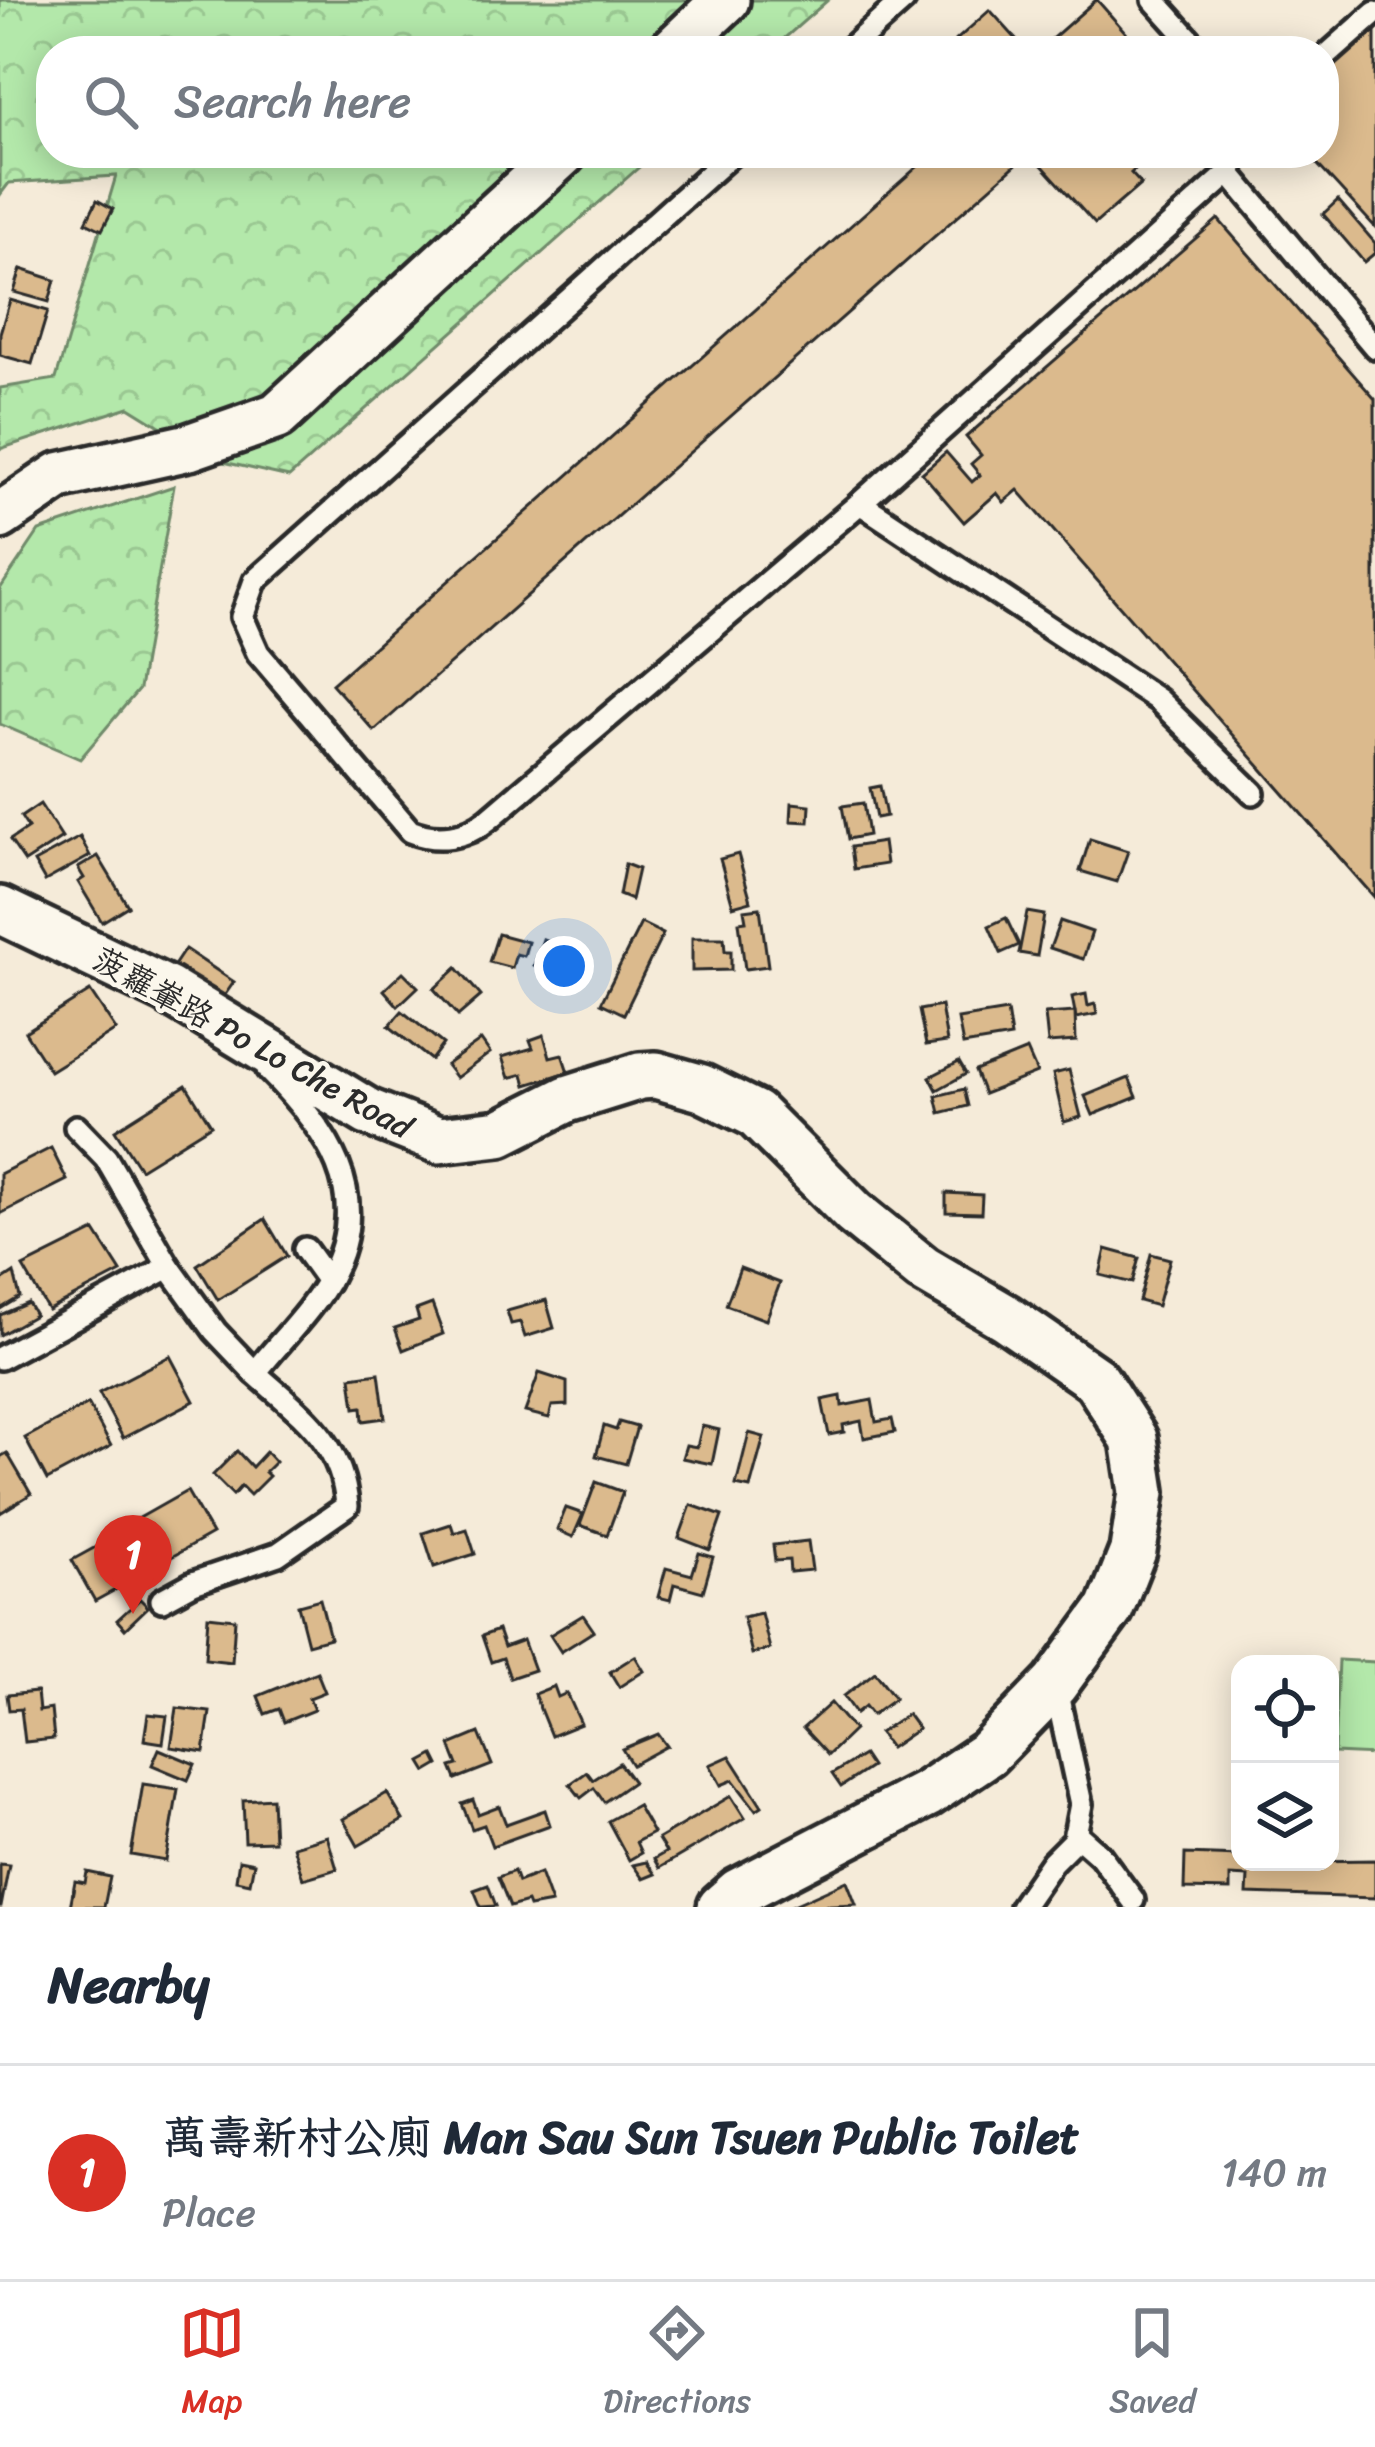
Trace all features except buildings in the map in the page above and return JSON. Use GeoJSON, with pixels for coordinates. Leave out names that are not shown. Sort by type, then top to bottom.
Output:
{"type":"FeatureCollection","features":[{"type":"Feature","properties":{"kind":"street"},"geometry":{"type":"LineString","coordinates":[[688,36],[727,0]]}},
{"type":"Feature","properties":{"kind":"street"},"geometry":{"type":"LineString","coordinates":[[0,516],[59,476],[189,447],[277,416],[547,168]]}},
{"type":"Feature","properties":{"kind":"street","name":"菠蘿輋路 Po Lo Che Road"},"geometry":{"type":"LineString","coordinates":[[0,910],[127,970],[368,1112],[439,1140],[500,1133],[567,1099],[640,1076],[670,1078],[702,1088],[754,1114],[854,1213],[923,1269],[1005,1317],[1096,1380],[1134,1439],[1142,1492],[1133,1551],[1110,1609],[1055,1684],[988,1754],[927,1794],[738,1892],[721,1907]]}},
{"type":"Feature","properties":{"kind":"lane"},"geometry":{"type":"LineString","coordinates":[[864,36],[904,0]]}},
{"type":"Feature","properties":{"kind":"lane"},"geometry":{"type":"LineString","coordinates":[[1154,0],[1186,36]]}},
{"type":"Feature","properties":{"kind":"lane"},"geometry":{"type":"LineString","coordinates":[[1339,45],[1375,14]]}},
{"type":"Feature","properties":{"kind":"lane"},"geometry":{"type":"LineString","coordinates":[[716,168],[255,581],[242,617],[248,637],[403,825],[427,837],[458,836],[489,819],[860,502],[1228,168]]}},
{"type":"Feature","properties":{"kind":"lane"},"geometry":{"type":"LineString","coordinates":[[1238,168],[1375,347]]}},
{"type":"Feature","properties":{"kind":"lane"},"geometry":{"type":"LineString","coordinates":[[860,502],[1158,700],[1253,793]]}},
{"type":"Feature","properties":{"kind":"lane"},"geometry":{"type":"LineString","coordinates":[[221,1023],[318,1127],[343,1176],[351,1210],[346,1238],[328,1281],[255,1373]]}},
{"type":"Feature","properties":{"kind":"lane"},"geometry":{"type":"LineString","coordinates":[[76,1127],[106,1158],[169,1267],[215,1331],[310,1422],[336,1456],[345,1479],[346,1506],[292,1546],[181,1588],[162,1600]]}},
{"type":"Feature","properties":{"kind":"lane"},"geometry":{"type":"LineString","coordinates":[[305,1249],[328,1281]]}},
{"type":"Feature","properties":{"kind":"lane"},"geometry":{"type":"LineString","coordinates":[[0,1358],[169,1267]]}},
{"type":"Feature","properties":{"kind":"lane"},"geometry":{"type":"LineString","coordinates":[[1021,1907],[1052,1862],[1074,1840],[1081,1804],[1055,1684]]}},
{"type":"Feature","properties":{"kind":"lane"},"geometry":{"type":"LineString","coordinates":[[1075,1833],[1100,1855],[1133,1900]]}},
{"type":"Feature","properties":{"kind":"green space"},"geometry":{"type":"Polygon","coordinates":[[[0,0],[828,0],[787,36],[36,36],[36,168],[638,168],[289,477],[215,460],[129,407],[0,449],[0,388],[56,379],[116,176],[9,183],[0,195],[0,0]]]}},
{"type":"Feature","properties":{"kind":"green space"},"geometry":{"type":"Polygon","coordinates":[[[174,486],[139,689],[80,759],[0,724],[0,589],[39,531],[174,486]]]}},
{"type":"Feature","properties":{"kind":"green space"},"geometry":{"type":"Polygon","coordinates":[[[1339,1660],[1375,1662],[1375,1755],[1339,1753],[1339,1660]]]}},
{"type":"Feature","properties":{"kind":"place","name":"萬壽新村公廁 Man Sau Sun Tsuen Public Toilet"},"geometry":{"type":"Point","coordinates":[133,1614]}}]}
